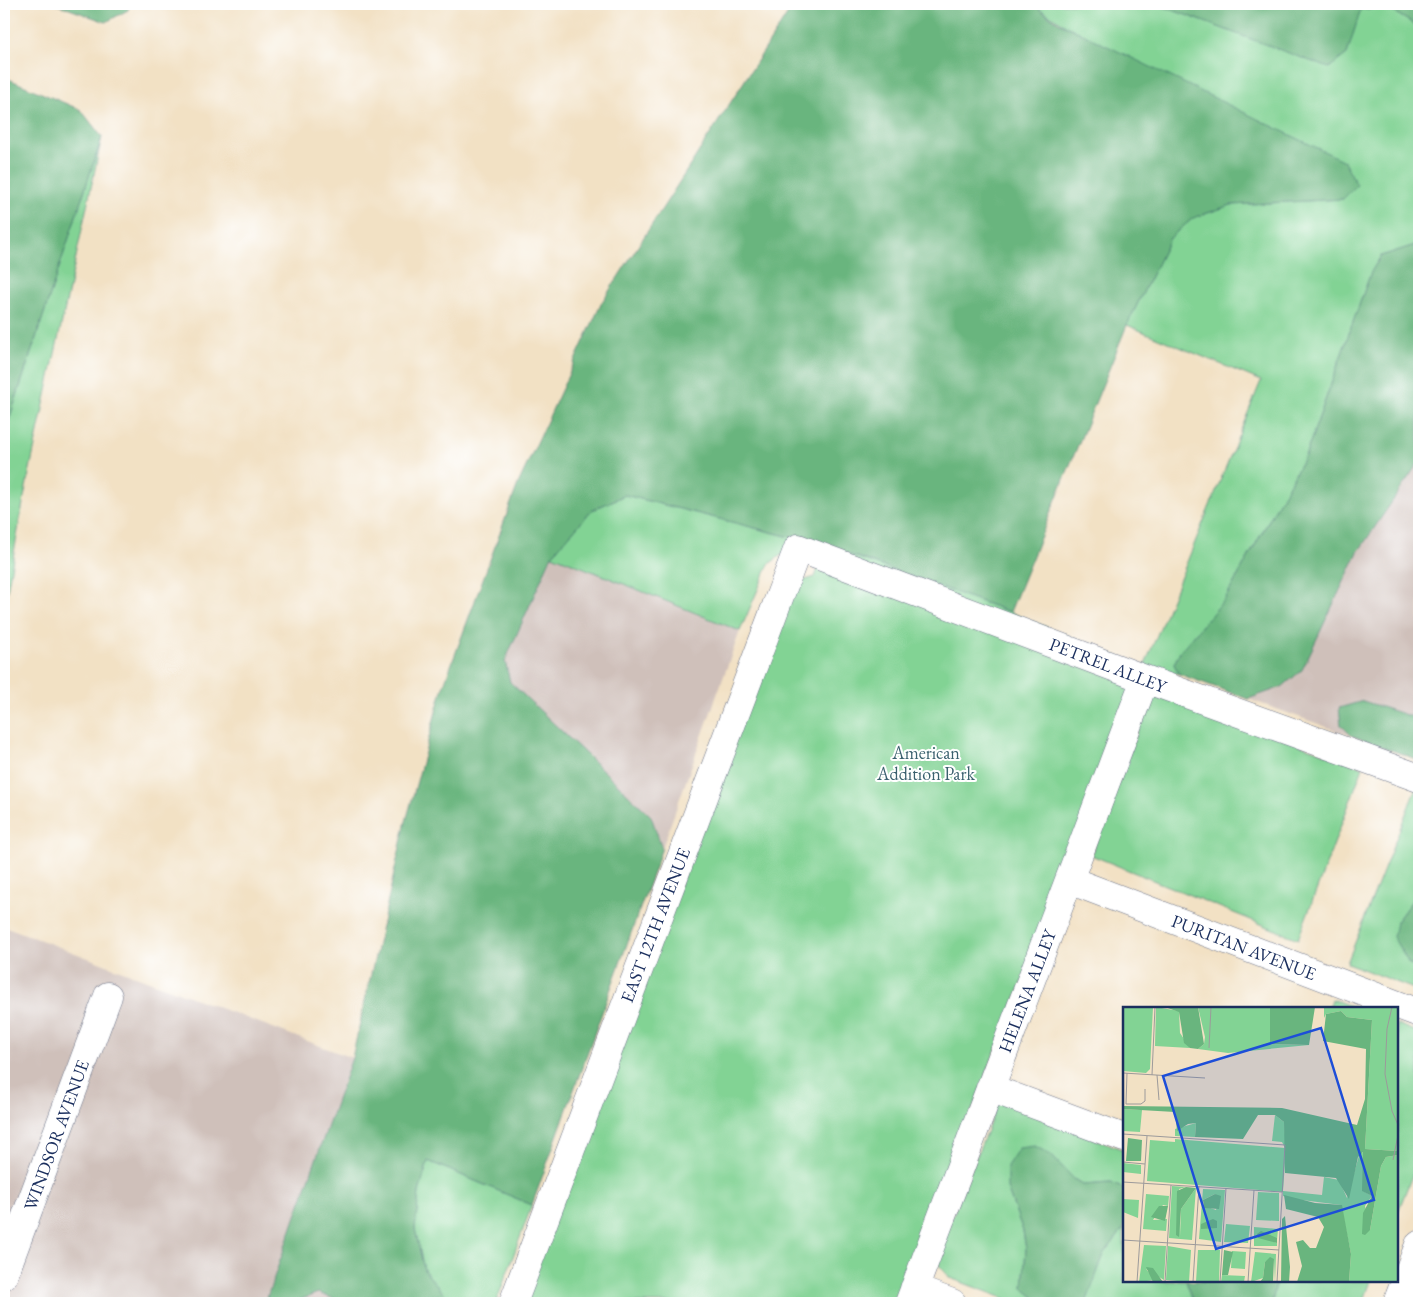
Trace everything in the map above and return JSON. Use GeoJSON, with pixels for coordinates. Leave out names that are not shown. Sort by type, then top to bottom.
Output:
{"type":"FeatureCollection","features":[{"type":"Feature","properties":{"kind":"street","name":"PETREL ALLEY"},"geometry":{"type":"LineString","coordinates":[[798,548],[1145,679],[1419,778]]}},
{"type":"Feature","properties":{"kind":"street","name":"EAST 12TH AVENUE"},"geometry":{"type":"LineString","coordinates":[[512,1303],[798,548]]}},
{"type":"Feature","properties":{"kind":"street","name":"HELENA ALLEY"},"geometry":{"type":"LineString","coordinates":[[912,1296],[1145,679]]}},
{"type":"Feature","properties":{"kind":"street","name":"PURITAN AVENUE"},"geometry":{"type":"LineString","coordinates":[[1069,880],[1419,1013]]}},
{"type":"Feature","properties":{"kind":"street","name":"WINDSOR AVENUE"},"geometry":{"type":"LineString","coordinates":[[4,1275],[108,996]]}},
{"type":"Feature","properties":{"kind":"street"},"geometry":{"type":"LineString","coordinates":[[990,1088],[1123,1138]]}},
{"type":"Feature","properties":{"kind":"street"},"geometry":{"type":"LineString","coordinates":[[1397,1303],[1413,1247]]}},
{"type":"Feature","properties":{"kind":"street"},"geometry":{"type":"LineString","coordinates":[[912,1296],[952,1303]]}},
{"type":"Feature","properties":{"kind":"shaded area"},"geometry":{"type":"Polygon","coordinates":[[[1419,462],[1419,719],[1363,701],[1341,725],[1352,736],[1248,699],[1282,687],[1302,670],[1358,552],[1419,462]]]}},
{"type":"Feature","properties":{"kind":"shaded area"},"geometry":{"type":"Polygon","coordinates":[[[552,555],[740,631],[662,848],[651,816],[509,682],[505,660],[552,555]]]}},
{"type":"Feature","properties":{"kind":"shaded area"},"geometry":{"type":"Polygon","coordinates":[[[4,926],[352,1058],[265,1303],[4,1303],[4,926]]]}},
{"type":"Feature","properties":{"kind":"shaded area"},"geometry":{"type":"Polygon","coordinates":[[[318,1293],[346,1303],[296,1303],[318,1293]]]}},
{"type":"Feature","properties":{"kind":"green space"},"geometry":{"type":"Polygon","coordinates":[[[55,4],[130,4],[128,10],[106,22],[55,4]]]}},
{"type":"Feature","properties":{"kind":"green space"},"geometry":{"type":"Polygon","coordinates":[[[794,4],[1032,4],[1058,22],[1344,161],[1357,185],[1343,199],[1231,205],[1193,218],[1170,238],[1127,325],[1010,612],[826,546],[625,495],[592,510],[552,555],[505,661],[510,682],[651,816],[662,848],[532,1205],[428,1161],[419,1192],[415,1229],[424,1270],[452,1303],[346,1303],[318,1293],[296,1303],[265,1303],[352,1058],[405,825],[442,690],[518,484],[602,302],[794,4]]]}},
{"type":"Feature","properties":{"kind":"green space","name":"American Addition Park"},"geometry":{"type":"Polygon","coordinates":[[[1032,4],[1156,4],[1329,67],[1347,54],[1360,9],[1387,8],[1417,26],[1419,31],[1419,244],[1381,256],[1371,272],[1306,454],[1225,599],[1180,651],[1174,664],[1179,674],[1145,667],[897,1303],[522,1303],[789,596],[802,581],[815,577],[826,546],[1010,612],[1144,667],[1261,381],[1127,325],[1170,238],[1193,218],[1231,205],[1343,199],[1032,4]]]}},
{"type":"Feature","properties":{"kind":"green space"},"geometry":{"type":"Polygon","coordinates":[[[1156,4],[1419,4],[1419,31],[1417,26],[1387,8],[1361,9],[1347,54],[1329,68],[1156,4]]]}},
{"type":"Feature","properties":{"kind":"green space"},"geometry":{"type":"Polygon","coordinates":[[[4,77],[81,110],[102,137],[7,426],[4,428],[4,77]]]}},
{"type":"Feature","properties":{"kind":"green space"},"geometry":{"type":"Polygon","coordinates":[[[102,137],[25,492],[4,608],[4,428],[7,426],[102,137]]]}},
{"type":"Feature","properties":{"kind":"green space"},"geometry":{"type":"Polygon","coordinates":[[[1418,244],[1419,462],[1358,552],[1302,670],[1282,687],[1248,699],[1179,674],[1174,664],[1180,651],[1225,599],[1306,454],[1371,272],[1381,256],[1418,244]]]}},
{"type":"Feature","properties":{"kind":"green space"},"geometry":{"type":"Polygon","coordinates":[[[625,495],[826,546],[784,553],[769,564],[740,631],[552,555],[592,510],[625,495]]]}},
{"type":"Feature","properties":{"kind":"green space"},"geometry":{"type":"Polygon","coordinates":[[[1163,696],[1363,767],[1298,939],[1091,855],[1150,699],[1163,696]]]}},
{"type":"Feature","properties":{"kind":"green space"},"geometry":{"type":"Polygon","coordinates":[[[1363,701],[1419,719],[1419,760],[1352,736],[1341,725],[1339,708],[1363,701]]]}},
{"type":"Feature","properties":{"kind":"green space"},"geometry":{"type":"Polygon","coordinates":[[[1416,788],[1419,789],[1419,891],[1396,922],[1409,964],[1419,967],[1419,991],[1347,963],[1416,788]]]}},
{"type":"Feature","properties":{"kind":"green space"},"geometry":{"type":"Polygon","coordinates":[[[1419,891],[1419,967],[1409,964],[1393,937],[1396,922],[1419,891]]]}},
{"type":"Feature","properties":{"kind":"green space"},"geometry":{"type":"Polygon","coordinates":[[[1332,999],[1353,1007],[1329,1007],[1332,999]]]}},
{"type":"Feature","properties":{"kind":"green space"},"geometry":{"type":"Polygon","coordinates":[[[1398,1024],[1419,1033],[1419,1158],[1398,1211],[1398,1024]]]}},
{"type":"Feature","properties":{"kind":"green space"},"geometry":{"type":"Polygon","coordinates":[[[999,1101],[1123,1150],[1123,1189],[1111,1183],[1083,1185],[1074,1179],[1007,1188],[1023,1231],[1026,1249],[1023,1288],[1041,1303],[1017,1303],[950,1278],[939,1265],[937,1254],[999,1101]]]}},
{"type":"Feature","properties":{"kind":"green space"},"geometry":{"type":"Polygon","coordinates":[[[1035,1146],[1051,1155],[1074,1179],[1083,1185],[1111,1183],[1123,1189],[1123,1229],[1104,1254],[1086,1303],[1041,1303],[1023,1288],[1026,1249],[1023,1231],[1007,1188],[1007,1166],[1019,1148],[1035,1146]]]}},
{"type":"Feature","properties":{"kind":"green space"},"geometry":{"type":"Polygon","coordinates":[[[428,1161],[532,1205],[496,1303],[452,1303],[424,1270],[415,1229],[419,1192],[428,1161]]]}},
{"type":"Feature","properties":{"kind":"green space"},"geometry":{"type":"Polygon","coordinates":[[[1123,1229],[1123,1282],[1186,1282],[1195,1303],[1085,1303],[1104,1254],[1123,1229]]]}},
{"type":"Feature","properties":{"kind":"green space"},"geometry":{"type":"Polygon","coordinates":[[[1186,1282],[1275,1282],[1276,1284],[1272,1303],[1195,1303],[1186,1282]]]}},
{"type":"Feature","properties":{"kind":"green space"},"geometry":{"type":"Polygon","coordinates":[[[1275,1282],[1371,1282],[1363,1303],[1272,1303],[1275,1282]]]}}]}
